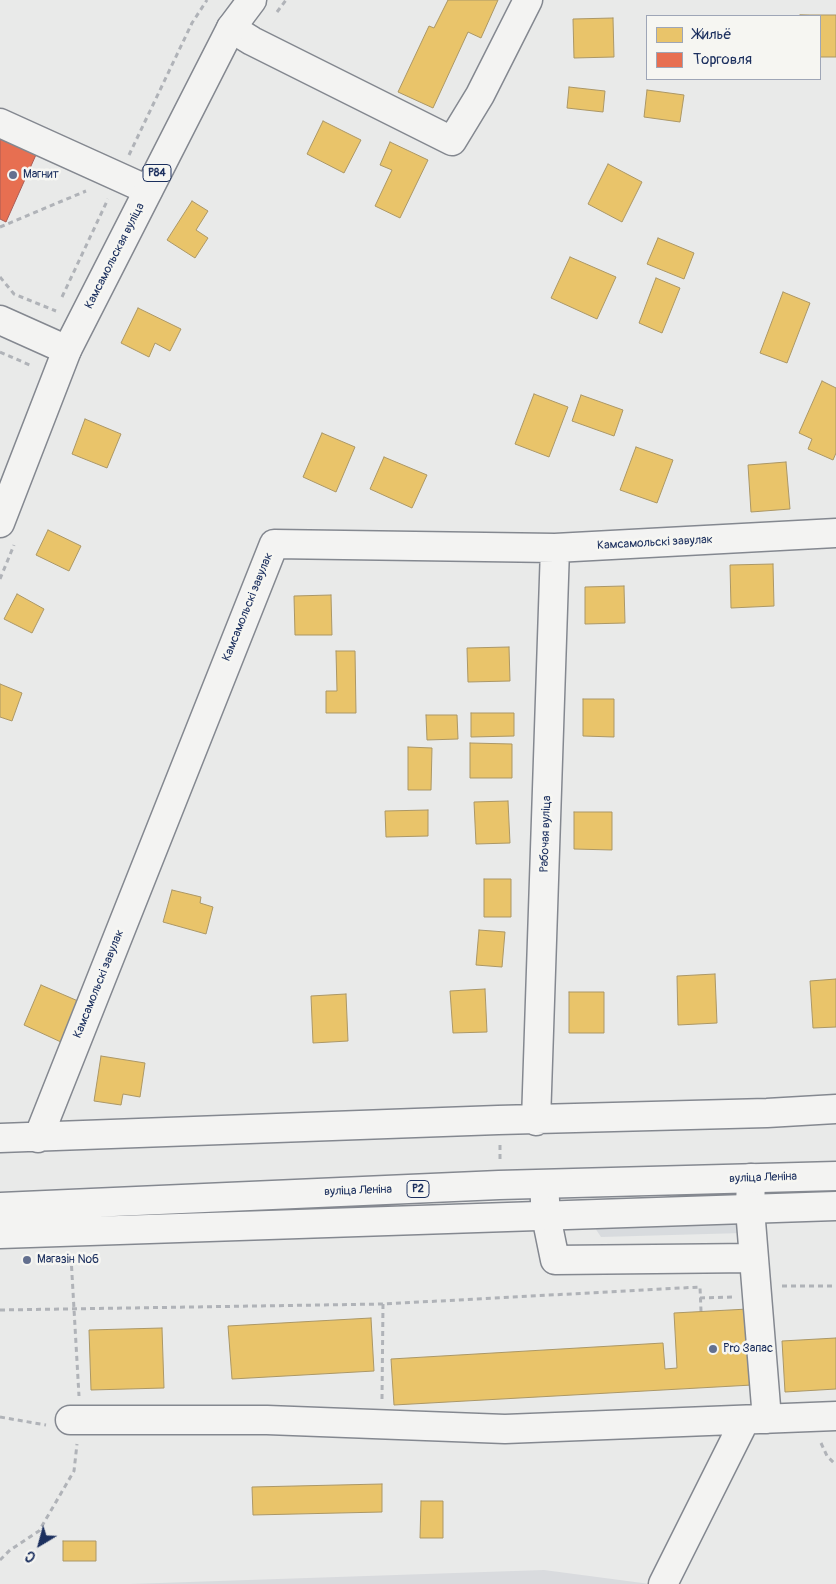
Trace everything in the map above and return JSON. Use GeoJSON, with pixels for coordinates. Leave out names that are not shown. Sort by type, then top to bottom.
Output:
{"type":"FeatureCollection","features":[{"type":"Feature","properties":{"kind":"street","name":"Камсамольская вуліца"},"geometry":{"type":"LineString","coordinates":[[0,523],[67,350],[231,28],[252,0]]}},
{"type":"Feature","properties":{"kind":"street"},"geometry":{"type":"LineString","coordinates":[[231,28],[252,41],[452,141],[480,95],[528,0]]}},
{"type":"Feature","properties":{"kind":"street"},"geometry":{"type":"LineString","coordinates":[[0,123],[148,190]]}},
{"type":"Feature","properties":{"kind":"street"},"geometry":{"type":"LineString","coordinates":[[0,320],[67,350]]}},
{"type":"Feature","properties":{"kind":"street","name":"Камсамольскі завулак"},"geometry":{"type":"LineString","coordinates":[[38,1138],[274,544],[555,548],[836,533]]}},
{"type":"Feature","properties":{"kind":"street","name":"Рабочая вуліца"},"geometry":{"type":"LineString","coordinates":[[536,1121],[555,548]]}},
{"type":"Feature","properties":{"kind":"street"},"geometry":{"type":"LineString","coordinates":[[0,1138],[498,1120],[536,1121],[836,1109]]}},
{"type":"Feature","properties":{"kind":"street","name":"вуліца Леніна"},"geometry":{"type":"LineString","coordinates":[[0,1207],[490,1186],[836,1176]]}},
{"type":"Feature","properties":{"kind":"street"},"geometry":{"type":"LineString","coordinates":[[663,1584],[756,1420],[757,1286],[750,1209],[751,1178]]}},
{"type":"Feature","properties":{"kind":"street"},"geometry":{"type":"LineString","coordinates":[[544,1185],[546,1216],[555,1260],[754,1258]]}},
{"type":"Feature","properties":{"kind":"street"},"geometry":{"type":"LineString","coordinates":[[0,1234],[836,1206]]}},
{"type":"Feature","properties":{"kind":"street"},"geometry":{"type":"LineString","coordinates":[[66,1422],[267,1420],[382,1422],[505,1429],[836,1416]]}},
{"type":"Feature","properties":{"kind":"path"},"geometry":{"type":"LineString","coordinates":[[29,375],[42,340],[192,23],[207,0]]}},
{"type":"Feature","properties":{"kind":"path"},"geometry":{"type":"LineString","coordinates":[[0,227],[119,177]]}},
{"type":"Feature","properties":{"kind":"path"},"geometry":{"type":"LineString","coordinates":[[0,277],[14,294],[56,311]]}},
{"type":"Feature","properties":{"kind":"path"},"geometry":{"type":"LineString","coordinates":[[0,352],[32,366]]}},
{"type":"Feature","properties":{"kind":"path"},"geometry":{"type":"LineString","coordinates":[[0,1560],[10,1550],[39,1531],[74,1471],[66,1422],[74,1310],[71,1257]]}},
{"type":"Feature","properties":{"kind":"path"},"geometry":{"type":"LineString","coordinates":[[757,1286],[836,1286]]}},
{"type":"Feature","properties":{"kind":"path"},"geometry":{"type":"LineString","coordinates":[[0,1310],[383,1304],[700,1287],[700,1311]]}},
{"type":"Feature","properties":{"kind":"path"},"geometry":{"type":"LineString","coordinates":[[382,1422],[383,1304]]}},
{"type":"Feature","properties":{"kind":"path"},"geometry":{"type":"LineString","coordinates":[[0,1417],[66,1422]]}},
{"type":"Feature","properties":{"kind":"shaded area"},"geometry":{"type":"Polygon","coordinates":[[[747,1221],[743,1233],[601,1237],[595,1228],[595,1225],[747,1221]]]}},
{"type":"Feature","properties":{"kind":"shaded area"},"geometry":{"type":"Polygon","coordinates":[[[544,1570],[650,1584],[130,1584],[544,1570]]]}},
{"type":"Feature","properties":{"kind":"building: Жильё"},"geometry":{"type":"Polygon","coordinates":[[[448,0],[498,0],[481,38],[468,32],[433,108],[398,92],[429,26],[434,28],[448,0]]]}},
{"type":"Feature","properties":{"kind":"building: Жильё"},"geometry":{"type":"Polygon","coordinates":[[[821,15],[836,15],[836,57],[821,57],[821,15]]]}},
{"type":"Feature","properties":{"kind":"building: Жильё"},"geometry":{"type":"Polygon","coordinates":[[[613,18],[614,57],[574,58],[573,19],[613,18]]]}},
{"type":"Feature","properties":{"kind":"building: Жильё"},"geometry":{"type":"Polygon","coordinates":[[[569,87],[605,91],[603,112],[567,108],[569,87]]]}},
{"type":"Feature","properties":{"kind":"building: Жильё"},"geometry":{"type":"Polygon","coordinates":[[[647,90],[684,95],[680,122],[644,117],[647,90]]]}},
{"type":"Feature","properties":{"kind":"building: Жильё"},"geometry":{"type":"Polygon","coordinates":[[[323,121],[361,140],[344,173],[307,154],[323,121]]]}},
{"type":"Feature","properties":{"kind":"building: Жильё"},"geometry":{"type":"Polygon","coordinates":[[[390,142],[428,160],[400,218],[375,206],[392,170],[380,165],[390,142]]]}},
{"type":"Feature","properties":{"kind":"building: Жильё"},"geometry":{"type":"Polygon","coordinates":[[[608,164],[642,182],[622,222],[588,204],[608,164]]]}},
{"type":"Feature","properties":{"kind":"building: Жильё"},"geometry":{"type":"Polygon","coordinates":[[[192,201],[208,211],[196,230],[208,238],[195,258],[167,240],[192,201]]]}},
{"type":"Feature","properties":{"kind":"building: Жильё"},"geometry":{"type":"Polygon","coordinates":[[[658,238],[694,253],[684,279],[647,264],[658,238]]]}},
{"type":"Feature","properties":{"kind":"building: Жильё"},"geometry":{"type":"Polygon","coordinates":[[[570,257],[616,277],[597,319],[551,298],[570,257]]]}},
{"type":"Feature","properties":{"kind":"building: Жильё"},"geometry":{"type":"Polygon","coordinates":[[[656,278],[680,288],[662,333],[639,323],[656,278]]]}},
{"type":"Feature","properties":{"kind":"building: Жильё"},"geometry":{"type":"Polygon","coordinates":[[[783,292],[810,303],[787,363],[760,353],[783,292]]]}},
{"type":"Feature","properties":{"kind":"building: Жильё"},"geometry":{"type":"Polygon","coordinates":[[[138,308],[181,329],[170,351],[155,343],[149,357],[121,343],[138,308]]]}},
{"type":"Feature","properties":{"kind":"building: Жильё"},"geometry":{"type":"Polygon","coordinates":[[[822,381],[836,388],[836,453],[833,460],[808,449],[812,439],[799,433],[822,381]]]}},
{"type":"Feature","properties":{"kind":"building: Жильё"},"geometry":{"type":"Polygon","coordinates":[[[534,394],[568,407],[549,457],[515,444],[534,394]]]}},
{"type":"Feature","properties":{"kind":"building: Жильё"},"geometry":{"type":"Polygon","coordinates":[[[581,395],[623,410],[614,436],[572,421],[581,395]]]}},
{"type":"Feature","properties":{"kind":"building: Жильё"},"geometry":{"type":"Polygon","coordinates":[[[85,419],[121,434],[107,468],[72,454],[85,419]]]}},
{"type":"Feature","properties":{"kind":"building: Жильё"},"geometry":{"type":"Polygon","coordinates":[[[322,433],[355,447],[336,492],[303,477],[322,433]]]}},
{"type":"Feature","properties":{"kind":"building: Жильё"},"geometry":{"type":"Polygon","coordinates":[[[636,447],[673,460],[657,503],[620,490],[636,447]]]}},
{"type":"Feature","properties":{"kind":"building: Жильё"},"geometry":{"type":"Polygon","coordinates":[[[384,457],[427,475],[412,508],[370,489],[384,457]]]}},
{"type":"Feature","properties":{"kind":"building: Жильё"},"geometry":{"type":"Polygon","coordinates":[[[786,462],[790,509],[751,512],[748,465],[786,462]]]}},
{"type":"Feature","properties":{"kind":"building: Жильё"},"geometry":{"type":"Polygon","coordinates":[[[48,530],[81,546],[69,571],[36,555],[48,530]]]}},
{"type":"Feature","properties":{"kind":"building: Жильё"},"geometry":{"type":"Polygon","coordinates":[[[773,564],[774,606],[731,608],[730,565],[773,564]]]}},
{"type":"Feature","properties":{"kind":"building: Жильё"},"geometry":{"type":"Polygon","coordinates":[[[624,586],[625,623],[585,624],[585,587],[624,586]]]}},
{"type":"Feature","properties":{"kind":"building: Жильё"},"geometry":{"type":"Polygon","coordinates":[[[17,594],[44,609],[32,633],[4,619],[17,594]]]}},
{"type":"Feature","properties":{"kind":"building: Жильё"},"geometry":{"type":"Polygon","coordinates":[[[331,595],[332,635],[295,635],[294,596],[331,595]]]}},
{"type":"Feature","properties":{"kind":"building: Жильё"},"geometry":{"type":"Polygon","coordinates":[[[509,647],[510,681],[468,682],[467,648],[509,647]]]}},
{"type":"Feature","properties":{"kind":"building: Жильё"},"geometry":{"type":"Polygon","coordinates":[[[336,651],[355,651],[356,713],[326,713],[326,691],[337,691],[336,651]]]}},
{"type":"Feature","properties":{"kind":"building: Жильё"},"geometry":{"type":"Polygon","coordinates":[[[0,684],[22,693],[12,721],[0,717],[0,684]]]}},
{"type":"Feature","properties":{"kind":"building: Жильё"},"geometry":{"type":"Polygon","coordinates":[[[583,699],[614,699],[614,737],[583,736],[583,699]]]}},
{"type":"Feature","properties":{"kind":"building: Жильё"},"geometry":{"type":"Polygon","coordinates":[[[471,713],[514,713],[514,736],[471,737],[471,713]]]}},
{"type":"Feature","properties":{"kind":"building: Жильё"},"geometry":{"type":"Polygon","coordinates":[[[426,715],[457,715],[458,739],[427,740],[426,715]]]}},
{"type":"Feature","properties":{"kind":"building: Жильё"},"geometry":{"type":"Polygon","coordinates":[[[470,743],[512,744],[512,778],[470,778],[470,743]]]}},
{"type":"Feature","properties":{"kind":"building: Жильё"},"geometry":{"type":"Polygon","coordinates":[[[408,747],[432,748],[431,790],[408,790],[408,747]]]}},
{"type":"Feature","properties":{"kind":"building: Жильё"},"geometry":{"type":"Polygon","coordinates":[[[508,801],[510,843],[476,844],[474,802],[508,801]]]}},
{"type":"Feature","properties":{"kind":"building: Жильё"},"geometry":{"type":"Polygon","coordinates":[[[428,810],[428,836],[386,837],[385,811],[428,810]]]}},
{"type":"Feature","properties":{"kind":"building: Жильё"},"geometry":{"type":"Polygon","coordinates":[[[574,812],[612,812],[612,850],[574,849],[574,812]]]}},
{"type":"Feature","properties":{"kind":"building: Жильё"},"geometry":{"type":"Polygon","coordinates":[[[484,879],[511,879],[511,917],[484,917],[484,879]]]}},
{"type":"Feature","properties":{"kind":"building: Жильё"},"geometry":{"type":"Polygon","coordinates":[[[172,890],[201,897],[200,903],[213,907],[206,934],[163,922],[172,890]]]}},
{"type":"Feature","properties":{"kind":"building: Жильё"},"geometry":{"type":"Polygon","coordinates":[[[479,930],[505,932],[502,967],[476,965],[479,930]]]}},
{"type":"Feature","properties":{"kind":"building: Жильё"},"geometry":{"type":"Polygon","coordinates":[[[715,974],[717,1023],[678,1025],[677,976],[715,974]]]}},
{"type":"Feature","properties":{"kind":"building: Жильё"},"geometry":{"type":"Polygon","coordinates":[[[836,979],[836,1027],[813,1028],[810,981],[836,979]]]}},
{"type":"Feature","properties":{"kind":"building: Жильё"},"geometry":{"type":"Polygon","coordinates":[[[41,985],[78,1001],[61,1042],[24,1025],[41,985]]]}},
{"type":"Feature","properties":{"kind":"building: Жильё"},"geometry":{"type":"Polygon","coordinates":[[[485,989],[487,1032],[453,1033],[450,991],[485,989]]]}},
{"type":"Feature","properties":{"kind":"building: Жильё"},"geometry":{"type":"Polygon","coordinates":[[[569,992],[604,992],[604,1033],[569,1033],[569,992]]]}},
{"type":"Feature","properties":{"kind":"building: Жильё"},"geometry":{"type":"Polygon","coordinates":[[[346,994],[348,1041],[313,1043],[311,996],[346,994]]]}},
{"type":"Feature","properties":{"kind":"building: Жильё"},"geometry":{"type":"Polygon","coordinates":[[[101,1056],[145,1063],[140,1097],[123,1094],[121,1105],[94,1101],[101,1056]]]}},
{"type":"Feature","properties":{"kind":"building: Жильё"},"geometry":{"type":"Polygon","coordinates":[[[748,1309],[752,1385],[394,1405],[391,1359],[663,1343],[665,1369],[677,1368],[674,1313],[748,1309]]]}},
{"type":"Feature","properties":{"kind":"building: Жильё"},"geometry":{"type":"Polygon","coordinates":[[[371,1318],[374,1371],[232,1379],[228,1326],[371,1318]]]}},
{"type":"Feature","properties":{"kind":"building: Жильё"},"geometry":{"type":"Polygon","coordinates":[[[162,1328],[164,1388],[91,1390],[89,1330],[162,1328]]]}},
{"type":"Feature","properties":{"kind":"building: Жильё"},"geometry":{"type":"Polygon","coordinates":[[[836,1338],[836,1389],[785,1392],[782,1341],[836,1338]]]}},
{"type":"Feature","properties":{"kind":"building: Жильё"},"geometry":{"type":"Polygon","coordinates":[[[382,1484],[382,1512],[253,1515],[252,1487],[382,1484]]]}},
{"type":"Feature","properties":{"kind":"building: Жильё"},"geometry":{"type":"Polygon","coordinates":[[[421,1501],[443,1501],[443,1538],[420,1538],[421,1501]]]}},
{"type":"Feature","properties":{"kind":"building: Жильё"},"geometry":{"type":"Polygon","coordinates":[[[63,1541],[96,1541],[96,1561],[63,1561],[63,1541]]]}},
{"type":"Feature","properties":{"kind":"building: Торговля"},"geometry":{"type":"Polygon","coordinates":[[[0,131],[39,148],[6,222],[0,219],[0,131]]]}},
{"type":"Feature","properties":{"kind":"place","name":"Магнит"},"geometry":{"type":"Point","coordinates":[13,175]}},
{"type":"Feature","properties":{"kind":"place","name":"Магазін №6"},"geometry":{"type":"Point","coordinates":[27,1260]}},
{"type":"Feature","properties":{"kind":"place","name":"Pro Запас"},"geometry":{"type":"Point","coordinates":[713,1349]}}]}
